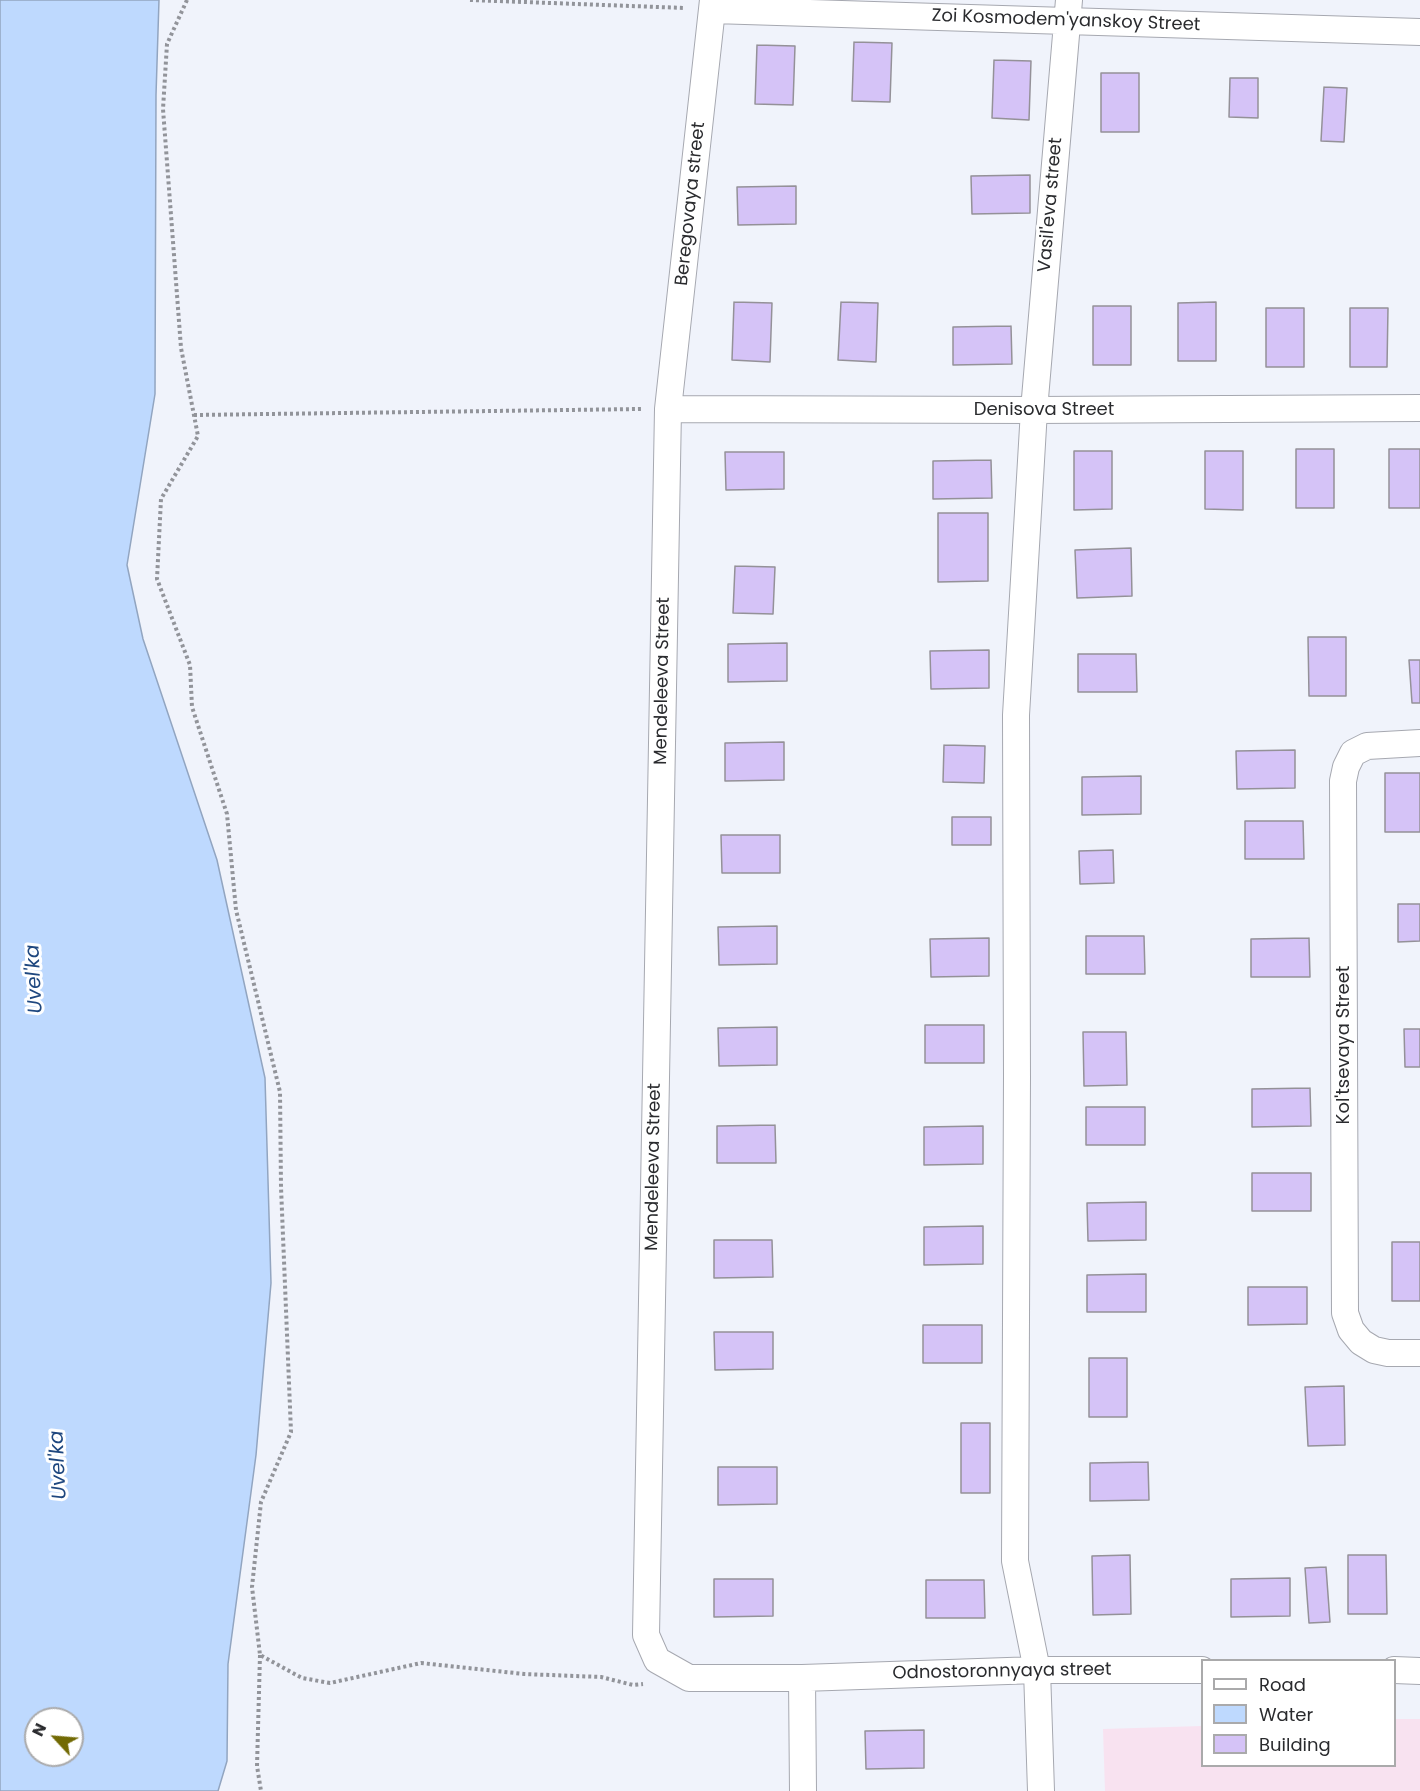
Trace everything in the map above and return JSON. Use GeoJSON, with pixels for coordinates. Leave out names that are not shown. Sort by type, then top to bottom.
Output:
{"type":"FeatureCollection","features":[{"type":"Feature","properties":{"kind":"street","name":"Zoi Kosmodem'yanskoy Street"},"geometry":{"type":"LineString","coordinates":[[713,5],[1068,11],[1420,32]]}},
{"type":"Feature","properties":{"kind":"street","name":"Beregovaya street"},"geometry":{"type":"LineString","coordinates":[[668,409],[713,5]]}},
{"type":"Feature","properties":{"kind":"street","name":"Vasil'eva street"},"geometry":{"type":"LineString","coordinates":[[1034,411],[1068,11]]}},
{"type":"Feature","properties":{"kind":"street","name":"Denisova Street"},"geometry":{"type":"LineString","coordinates":[[668,409],[1034,411],[1420,408]]}},
{"type":"Feature","properties":{"kind":"street","name":"Mendeleeva Street"},"geometry":{"type":"LineString","coordinates":[[668,409],[646,1635],[657,1660],[689,1678],[802,1678]]}},
{"type":"Feature","properties":{"kind":"street"},"geometry":{"type":"LineString","coordinates":[[1034,411],[1016,715],[1015,1561],[1037,1670],[1041,1791]]}},
{"type":"Feature","properties":{"kind":"street","name":"Kol'tsevaya Street"},"geometry":{"type":"LineString","coordinates":[[1420,743],[1367,746],[1353,753],[1342,781],[1345,1313],[1351,1330],[1361,1342],[1374,1350],[1388,1353],[1420,1353]]}},
{"type":"Feature","properties":{"kind":"street","name":"Odnostoronnyaya street"},"geometry":{"type":"LineString","coordinates":[[802,1678],[1037,1670],[1201,1670]]}},
{"type":"Feature","properties":{"kind":"street"},"geometry":{"type":"LineString","coordinates":[[1396,1671],[1420,1671]]}},
{"type":"Feature","properties":{"kind":"street"},"geometry":{"type":"LineString","coordinates":[[802,1678],[803,1791]]}},
{"type":"Feature","properties":{"kind":"path"},"geometry":{"type":"LineString","coordinates":[[187,0],[167,44],[163,109],[181,348],[198,436],[161,499],[157,579],[190,665],[192,707],[227,814],[236,910],[280,1092],[281,1187],[291,1432],[261,1502],[252,1587],[260,1655],[256,1766],[261,1791]]}},
{"type":"Feature","properties":{"kind":"path"},"geometry":{"type":"LineString","coordinates":[[470,0],[713,5]]}},
{"type":"Feature","properties":{"kind":"path"},"geometry":{"type":"LineString","coordinates":[[194,415],[668,409]]}},
{"type":"Feature","properties":{"kind":"path"},"geometry":{"type":"LineString","coordinates":[[260,1655],[302,1678],[330,1683],[421,1663],[524,1674],[601,1677],[633,1685],[644,1684]]}},
{"type":"Feature","properties":{"kind":"shaded area"},"geometry":{"type":"Polygon","coordinates":[[[1396,1719],[1420,1719],[1420,1791],[1105,1791],[1103,1729],[1201,1726],[1201,1767],[1396,1767],[1396,1719]]]}},
{"type":"Feature","properties":{"kind":"water","name":"Uvel'ka"},"geometry":{"type":"Polygon","coordinates":[[[0,0],[159,0],[156,95],[155,394],[127,565],[143,639],[217,860],[265,1078],[271,1283],[256,1455],[228,1664],[227,1761],[218,1791],[0,1791],[0,0]]]}},
{"type":"Feature","properties":{"kind":"building"},"geometry":{"type":"Polygon","coordinates":[[[854,42],[892,43],[890,102],[852,101],[854,42]]]}},
{"type":"Feature","properties":{"kind":"building"},"geometry":{"type":"Polygon","coordinates":[[[757,45],[795,46],[793,105],[755,104],[757,45]]]}},
{"type":"Feature","properties":{"kind":"building"},"geometry":{"type":"Polygon","coordinates":[[[994,60],[1031,61],[1029,120],[992,118],[994,60]]]}},
{"type":"Feature","properties":{"kind":"building"},"geometry":{"type":"Polygon","coordinates":[[[1101,73],[1139,73],[1139,132],[1101,132],[1101,73]]]}},
{"type":"Feature","properties":{"kind":"building"},"geometry":{"type":"Polygon","coordinates":[[[1230,78],[1258,78],[1258,118],[1229,117],[1230,78]]]}},
{"type":"Feature","properties":{"kind":"building"},"geometry":{"type":"Polygon","coordinates":[[[1324,87],[1347,88],[1344,142],[1321,141],[1324,87]]]}},
{"type":"Feature","properties":{"kind":"building"},"geometry":{"type":"Polygon","coordinates":[[[1030,175],[1030,213],[972,214],[971,176],[1030,175]]]}},
{"type":"Feature","properties":{"kind":"building"},"geometry":{"type":"Polygon","coordinates":[[[796,186],[796,224],[738,225],[737,187],[796,186]]]}},
{"type":"Feature","properties":{"kind":"building"},"geometry":{"type":"Polygon","coordinates":[[[734,302],[772,303],[770,362],[732,360],[734,302]]]}},
{"type":"Feature","properties":{"kind":"building"},"geometry":{"type":"Polygon","coordinates":[[[841,302],[878,303],[876,362],[838,360],[841,302]]]}},
{"type":"Feature","properties":{"kind":"building"},"geometry":{"type":"Polygon","coordinates":[[[1216,302],[1216,361],[1178,361],[1178,303],[1216,302]]]}},
{"type":"Feature","properties":{"kind":"building"},"geometry":{"type":"Polygon","coordinates":[[[1093,306],[1131,306],[1131,365],[1093,365],[1093,306]]]}},
{"type":"Feature","properties":{"kind":"building"},"geometry":{"type":"Polygon","coordinates":[[[1266,308],[1304,308],[1304,367],[1266,367],[1266,308]]]}},
{"type":"Feature","properties":{"kind":"building"},"geometry":{"type":"Polygon","coordinates":[[[1350,308],[1388,308],[1387,367],[1350,367],[1350,308]]]}},
{"type":"Feature","properties":{"kind":"building"},"geometry":{"type":"Polygon","coordinates":[[[1011,326],[1012,364],[953,365],[953,327],[1011,326]]]}},
{"type":"Feature","properties":{"kind":"building"},"geometry":{"type":"Polygon","coordinates":[[[1296,449],[1334,449],[1334,508],[1296,508],[1296,449]]]}},
{"type":"Feature","properties":{"kind":"building"},"geometry":{"type":"Polygon","coordinates":[[[1389,449],[1420,449],[1420,508],[1389,508],[1389,449]]]}},
{"type":"Feature","properties":{"kind":"building"},"geometry":{"type":"Polygon","coordinates":[[[1074,451],[1112,451],[1112,509],[1074,510],[1074,451]]]}},
{"type":"Feature","properties":{"kind":"building"},"geometry":{"type":"Polygon","coordinates":[[[1205,451],[1243,451],[1243,510],[1205,509],[1205,451]]]}},
{"type":"Feature","properties":{"kind":"building"},"geometry":{"type":"Polygon","coordinates":[[[725,452],[784,452],[784,489],[726,490],[725,452]]]}},
{"type":"Feature","properties":{"kind":"building"},"geometry":{"type":"Polygon","coordinates":[[[991,460],[992,498],[933,499],[933,461],[991,460]]]}},
{"type":"Feature","properties":{"kind":"building"},"geometry":{"type":"Polygon","coordinates":[[[938,513],[988,513],[988,581],[938,582],[938,513]]]}},
{"type":"Feature","properties":{"kind":"building"},"geometry":{"type":"Polygon","coordinates":[[[1131,548],[1132,596],[1077,598],[1075,550],[1131,548]]]}},
{"type":"Feature","properties":{"kind":"building"},"geometry":{"type":"Polygon","coordinates":[[[735,566],[775,567],[773,614],[733,613],[735,566]]]}},
{"type":"Feature","properties":{"kind":"building"},"geometry":{"type":"Polygon","coordinates":[[[1308,637],[1346,637],[1346,696],[1309,696],[1308,637]]]}},
{"type":"Feature","properties":{"kind":"building"},"geometry":{"type":"Polygon","coordinates":[[[787,643],[787,681],[728,682],[728,644],[787,643]]]}},
{"type":"Feature","properties":{"kind":"building"},"geometry":{"type":"Polygon","coordinates":[[[989,650],[989,688],[931,689],[930,651],[989,650]]]}},
{"type":"Feature","properties":{"kind":"building"},"geometry":{"type":"Polygon","coordinates":[[[1078,654],[1136,654],[1137,692],[1078,692],[1078,654]]]}},
{"type":"Feature","properties":{"kind":"building"},"geometry":{"type":"Polygon","coordinates":[[[1409,660],[1420,660],[1420,703],[1412,703],[1409,660]]]}},
{"type":"Feature","properties":{"kind":"building"},"geometry":{"type":"Polygon","coordinates":[[[784,742],[784,780],[725,781],[725,743],[784,742]]]}},
{"type":"Feature","properties":{"kind":"building"},"geometry":{"type":"Polygon","coordinates":[[[944,745],[985,746],[984,783],[943,782],[944,745]]]}},
{"type":"Feature","properties":{"kind":"building"},"geometry":{"type":"Polygon","coordinates":[[[1295,750],[1295,788],[1237,789],[1236,751],[1295,750]]]}},
{"type":"Feature","properties":{"kind":"building"},"geometry":{"type":"Polygon","coordinates":[[[1385,773],[1420,773],[1420,832],[1385,832],[1385,773]]]}},
{"type":"Feature","properties":{"kind":"building"},"geometry":{"type":"Polygon","coordinates":[[[1141,776],[1141,814],[1082,815],[1082,777],[1141,776]]]}},
{"type":"Feature","properties":{"kind":"building"},"geometry":{"type":"Polygon","coordinates":[[[952,817],[991,817],[991,845],[952,845],[952,817]]]}},
{"type":"Feature","properties":{"kind":"building"},"geometry":{"type":"Polygon","coordinates":[[[1245,821],[1303,821],[1304,859],[1245,859],[1245,821]]]}},
{"type":"Feature","properties":{"kind":"building"},"geometry":{"type":"Polygon","coordinates":[[[721,835],[780,835],[780,873],[722,873],[721,835]]]}},
{"type":"Feature","properties":{"kind":"building"},"geometry":{"type":"Polygon","coordinates":[[[1113,850],[1114,883],[1080,884],[1079,851],[1113,850]]]}},
{"type":"Feature","properties":{"kind":"building"},"geometry":{"type":"Polygon","coordinates":[[[1398,904],[1420,904],[1420,941],[1398,942],[1398,904]]]}},
{"type":"Feature","properties":{"kind":"building"},"geometry":{"type":"Polygon","coordinates":[[[777,926],[777,964],[719,965],[718,927],[777,926]]]}},
{"type":"Feature","properties":{"kind":"building"},"geometry":{"type":"Polygon","coordinates":[[[1086,936],[1144,936],[1145,974],[1086,974],[1086,936]]]}},
{"type":"Feature","properties":{"kind":"building"},"geometry":{"type":"Polygon","coordinates":[[[989,938],[989,976],[931,977],[930,939],[989,938]]]}},
{"type":"Feature","properties":{"kind":"building"},"geometry":{"type":"Polygon","coordinates":[[[1309,938],[1310,977],[1251,977],[1251,939],[1309,938]]]}},
{"type":"Feature","properties":{"kind":"building"},"geometry":{"type":"Polygon","coordinates":[[[925,1025],[984,1025],[984,1063],[925,1063],[925,1025]]]}},
{"type":"Feature","properties":{"kind":"building"},"geometry":{"type":"Polygon","coordinates":[[[777,1027],[777,1065],[719,1066],[718,1028],[777,1027]]]}},
{"type":"Feature","properties":{"kind":"building"},"geometry":{"type":"Polygon","coordinates":[[[1404,1029],[1420,1029],[1420,1067],[1405,1067],[1404,1029]]]}},
{"type":"Feature","properties":{"kind":"building"},"geometry":{"type":"Polygon","coordinates":[[[1083,1032],[1126,1032],[1127,1085],[1084,1086],[1083,1032]]]}},
{"type":"Feature","properties":{"kind":"building"},"geometry":{"type":"Polygon","coordinates":[[[1310,1088],[1311,1126],[1252,1127],[1252,1089],[1310,1088]]]}},
{"type":"Feature","properties":{"kind":"building"},"geometry":{"type":"Polygon","coordinates":[[[1086,1107],[1145,1107],[1145,1145],[1086,1145],[1086,1107]]]}},
{"type":"Feature","properties":{"kind":"building"},"geometry":{"type":"Polygon","coordinates":[[[775,1125],[776,1163],[717,1163],[717,1126],[775,1125]]]}},
{"type":"Feature","properties":{"kind":"building"},"geometry":{"type":"Polygon","coordinates":[[[983,1126],[983,1164],[924,1165],[924,1127],[983,1126]]]}},
{"type":"Feature","properties":{"kind":"building"},"geometry":{"type":"Polygon","coordinates":[[[1252,1173],[1311,1173],[1311,1211],[1252,1211],[1252,1173]]]}},
{"type":"Feature","properties":{"kind":"building"},"geometry":{"type":"Polygon","coordinates":[[[1146,1202],[1146,1240],[1088,1241],[1087,1203],[1146,1202]]]}},
{"type":"Feature","properties":{"kind":"building"},"geometry":{"type":"Polygon","coordinates":[[[983,1226],[983,1264],[924,1265],[924,1227],[983,1226]]]}},
{"type":"Feature","properties":{"kind":"building"},"geometry":{"type":"Polygon","coordinates":[[[714,1240],[772,1240],[773,1277],[714,1278],[714,1240]]]}},
{"type":"Feature","properties":{"kind":"building"},"geometry":{"type":"Polygon","coordinates":[[[1392,1242],[1420,1242],[1420,1301],[1392,1301],[1392,1242]]]}},
{"type":"Feature","properties":{"kind":"building"},"geometry":{"type":"Polygon","coordinates":[[[1146,1274],[1146,1312],[1087,1312],[1087,1275],[1146,1274]]]}},
{"type":"Feature","properties":{"kind":"building"},"geometry":{"type":"Polygon","coordinates":[[[1248,1287],[1307,1287],[1307,1324],[1248,1325],[1248,1287]]]}},
{"type":"Feature","properties":{"kind":"building"},"geometry":{"type":"Polygon","coordinates":[[[923,1325],[982,1325],[982,1363],[923,1363],[923,1325]]]}},
{"type":"Feature","properties":{"kind":"building"},"geometry":{"type":"Polygon","coordinates":[[[714,1332],[773,1332],[773,1369],[715,1370],[714,1332]]]}},
{"type":"Feature","properties":{"kind":"building"},"geometry":{"type":"Polygon","coordinates":[[[1089,1358],[1127,1358],[1127,1417],[1089,1417],[1089,1358]]]}},
{"type":"Feature","properties":{"kind":"building"},"geometry":{"type":"Polygon","coordinates":[[[1344,1386],[1345,1445],[1308,1446],[1305,1387],[1344,1386]]]}},
{"type":"Feature","properties":{"kind":"building"},"geometry":{"type":"Polygon","coordinates":[[[961,1423],[990,1423],[990,1493],[961,1493],[961,1423]]]}},
{"type":"Feature","properties":{"kind":"building"},"geometry":{"type":"Polygon","coordinates":[[[1148,1462],[1149,1500],[1090,1501],[1090,1463],[1148,1462]]]}},
{"type":"Feature","properties":{"kind":"building"},"geometry":{"type":"Polygon","coordinates":[[[718,1467],[777,1467],[777,1504],[718,1505],[718,1467]]]}},
{"type":"Feature","properties":{"kind":"building"},"geometry":{"type":"Polygon","coordinates":[[[1130,1555],[1131,1614],[1093,1615],[1092,1556],[1130,1555]]]}},
{"type":"Feature","properties":{"kind":"building"},"geometry":{"type":"Polygon","coordinates":[[[1348,1555],[1386,1555],[1387,1614],[1348,1614],[1348,1555]]]}},
{"type":"Feature","properties":{"kind":"building"},"geometry":{"type":"Polygon","coordinates":[[[1326,1567],[1330,1622],[1309,1623],[1305,1568],[1326,1567]]]}},
{"type":"Feature","properties":{"kind":"building"},"geometry":{"type":"Polygon","coordinates":[[[1290,1578],[1290,1616],[1231,1617],[1231,1579],[1290,1578]]]}},
{"type":"Feature","properties":{"kind":"building"},"geometry":{"type":"Polygon","coordinates":[[[714,1579],[773,1579],[773,1616],[714,1617],[714,1579]]]}},
{"type":"Feature","properties":{"kind":"building"},"geometry":{"type":"Polygon","coordinates":[[[926,1580],[984,1580],[985,1618],[926,1618],[926,1580]]]}},
{"type":"Feature","properties":{"kind":"building"},"geometry":{"type":"Polygon","coordinates":[[[924,1730],[924,1768],[866,1769],[865,1731],[924,1730]]]}}]}
